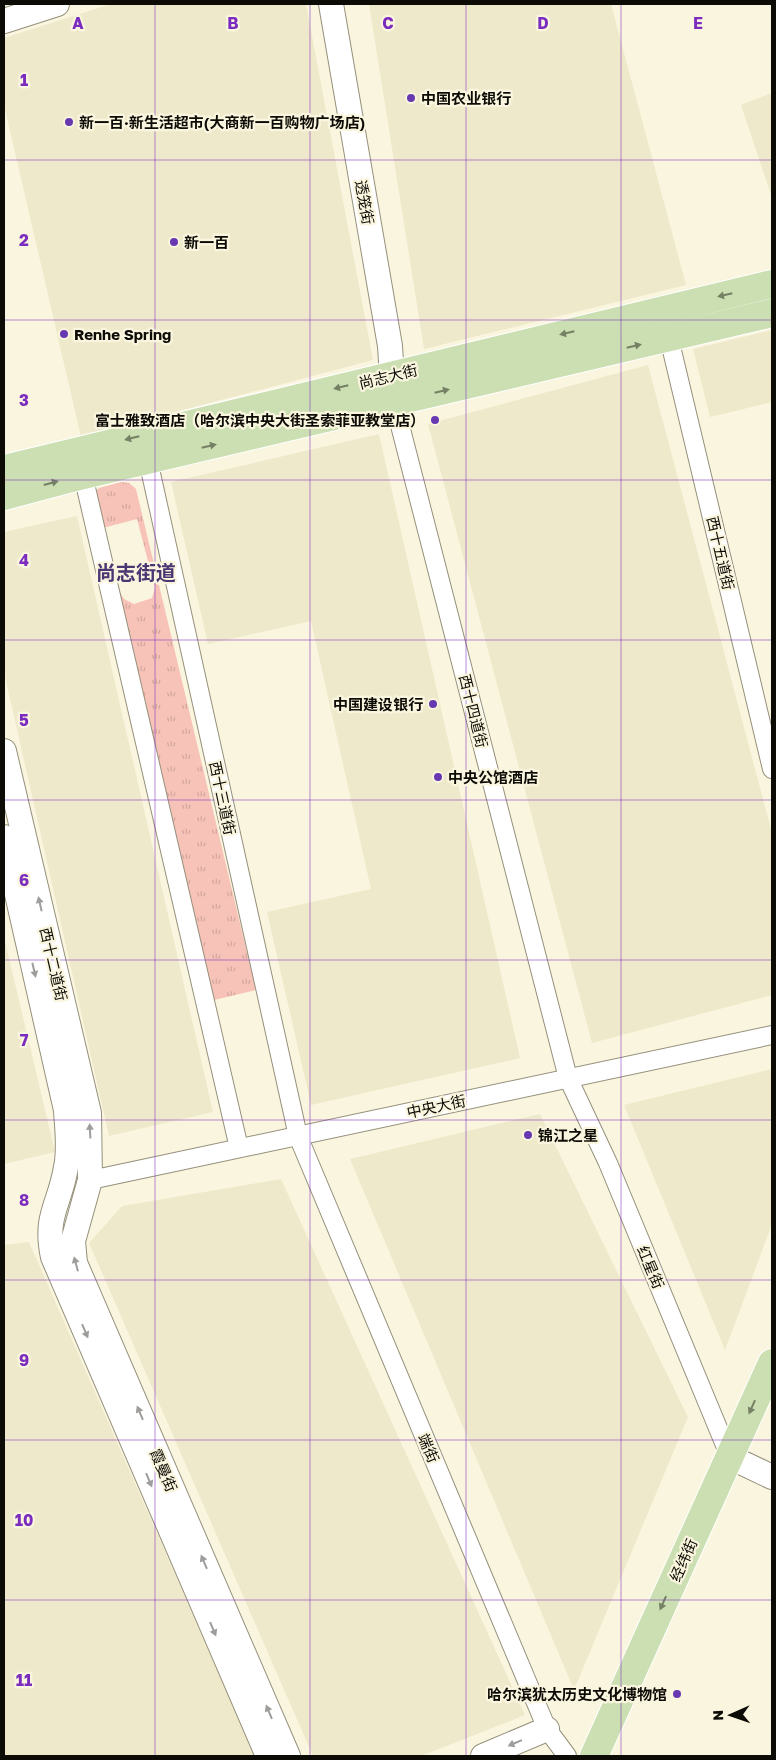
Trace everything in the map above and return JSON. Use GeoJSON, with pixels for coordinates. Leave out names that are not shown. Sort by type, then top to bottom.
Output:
{"type":"FeatureCollection","features":[{"type":"Feature","properties":{"kind":"main road"},"geometry":{"type":"LineString","coordinates":[[4,22],[57,4]]}},
{"type":"Feature","properties":{"kind":"main road","name":"透笼街"},"geometry":{"type":"LineString","coordinates":[[332,4],[390,346],[394,402]]}},
{"type":"Feature","properties":{"kind":"main road","name":"尚志大街"},"geometry":{"type":"LineString","coordinates":[[4,470],[772,284]]}},
{"type":"Feature","properties":{"kind":"main road","name":"尚志大街"},"geometry":{"type":"LineString","coordinates":[[4,496],[83,475],[772,313]]}},
{"type":"Feature","properties":{"kind":"main road","name":"西十二道街"},"geometry":{"type":"LineString","coordinates":[[4,751],[89,1112],[91,1154],[95,1179]]}},
{"type":"Feature","properties":{"kind":"main road","name":"西十二道街"},"geometry":{"type":"LineString","coordinates":[[4,837],[66,1110],[68,1138],[67,1167],[61,1186]]}},
{"type":"Feature","properties":{"kind":"main road","name":"霞曼街"},"geometry":{"type":"LineString","coordinates":[[95,1179],[74,1241],[74,1263],[288,1756]]}},
{"type":"Feature","properties":{"kind":"main road","name":"霞曼街"},"geometry":{"type":"LineString","coordinates":[[61,1186],[51,1215],[48,1236],[53,1257],[268,1756]]}},
{"type":"Feature","properties":{"kind":"main road","name":"经纬街"},"geometry":{"type":"LineString","coordinates":[[594,1756],[772,1363]]}},
{"type":"Feature","properties":{"kind":"main road"},"geometry":{"type":"LineString","coordinates":[[730,1456],[772,1477]]}},
{"type":"Feature","properties":{"kind":"main road"},"geometry":{"type":"LineString","coordinates":[[483,1756],[547,1729]]}},
{"type":"Feature","properties":{"kind":"street","name":"西十五道街"},"geometry":{"type":"LineString","coordinates":[[669,338],[772,769]]}},
{"type":"Feature","properties":{"kind":"street","name":"西十四道街"},"geometry":{"type":"LineString","coordinates":[[394,402],[568,1078]]}},
{"type":"Feature","properties":{"kind":"street","name":"西十三道街"},"geometry":{"type":"LineString","coordinates":[[148,460],[298,1136]]}},
{"type":"Feature","properties":{"kind":"street"},"geometry":{"type":"LineString","coordinates":[[83,475],[239,1148]]}},
{"type":"Feature","properties":{"kind":"street","name":"中央大街"},"geometry":{"type":"LineString","coordinates":[[95,1179],[772,1035]]}},
{"type":"Feature","properties":{"kind":"street","name":"红星街"},"geometry":{"type":"LineString","coordinates":[[568,1078],[608,1163],[730,1456]]}},
{"type":"Feature","properties":{"kind":"street","name":"端街"},"geometry":{"type":"LineString","coordinates":[[298,1136],[547,1729],[566,1756]]}},
{"type":"Feature","properties":{"kind":"shaded area","name":"新一百"},"geometry":{"type":"Polygon","coordinates":[[[111,4],[306,4],[373,360],[81,437],[4,105],[4,38],[111,4]]]}},
{"type":"Feature","properties":{"kind":"shaded area"},"geometry":{"type":"Polygon","coordinates":[[[369,4],[611,4],[686,285],[424,349],[369,4]]]}},
{"type":"Feature","properties":{"kind":"shaded area"},"geometry":{"type":"Polygon","coordinates":[[[772,93],[772,198],[741,105],[772,93]]]}},
{"type":"Feature","properties":{"kind":"shaded area"},"geometry":{"type":"Polygon","coordinates":[[[772,330],[772,402],[710,417],[693,349],[772,330]]]}},
{"type":"Feature","properties":{"kind":"shaded area"},"geometry":{"type":"Polygon","coordinates":[[[648,365],[772,833],[772,995],[592,1043],[428,424],[648,365]]]}},
{"type":"Feature","properties":{"kind":"shaded area"},"geometry":{"type":"Polygon","coordinates":[[[379,434],[520,1058],[311,1105],[267,912],[371,889],[311,621],[208,644],[171,482],[379,434]]]}},
{"type":"Feature","properties":{"kind":"shaded area"},"geometry":{"type":"Polygon","coordinates":[[[77,516],[213,1112],[109,1136],[4,672],[4,532],[77,516]]]}},
{"type":"Feature","properties":{"kind":"shaded area"},"geometry":{"type":"Polygon","coordinates":[[[4,937],[55,1152],[4,1164],[4,937]]]}},
{"type":"Feature","properties":{"kind":"shaded area"},"geometry":{"type":"Polygon","coordinates":[[[772,1069],[772,1224],[725,1350],[624,1105],[772,1069]]]}},
{"type":"Feature","properties":{"kind":"shaded area"},"geometry":{"type":"Polygon","coordinates":[[[540,1114],[688,1417],[574,1690],[350,1159],[540,1114]]]}},
{"type":"Feature","properties":{"kind":"shaded area"},"geometry":{"type":"Polygon","coordinates":[[[281,1179],[525,1715],[421,1756],[313,1756],[89,1243],[122,1206],[281,1179]]]}},
{"type":"Feature","properties":{"kind":"shaded area"},"geometry":{"type":"Polygon","coordinates":[[[29,1242],[255,1756],[4,1756],[4,1245],[29,1242]]]}},
{"type":"Feature","properties":{"kind":"green space"},"geometry":{"type":"Polygon","coordinates":[[[121,482],[129,483],[136,489],[256,990],[210,1001],[119,591],[124,599],[134,604],[152,598],[155,588],[137,519],[99,529],[92,495],[99,488],[121,482]]]}},
{"type":"Feature","properties":{"kind":"place","name":"中国农业银行"},"geometry":{"type":"Point","coordinates":[411,98]}},
{"type":"Feature","properties":{"kind":"place","name":"新一百·新生活超市(大商新一百购物广场店)"},"geometry":{"type":"Point","coordinates":[69,122]}},
{"type":"Feature","properties":{"kind":"place","name":"新一百"},"geometry":{"type":"Point","coordinates":[174,242]}},
{"type":"Feature","properties":{"kind":"place","name":"Renhe Spring"},"geometry":{"type":"Point","coordinates":[64,334]}},
{"type":"Feature","properties":{"kind":"place","name":"富士雅致酒店（哈尔滨中央大街圣索菲亚教堂店）"},"geometry":{"type":"Point","coordinates":[435,420]}},
{"type":"Feature","properties":{"kind":"place","name":"中国建设银行"},"geometry":{"type":"Point","coordinates":[433,704]}},
{"type":"Feature","properties":{"kind":"place","name":"中央公馆酒店"},"geometry":{"type":"Point","coordinates":[438,777]}},
{"type":"Feature","properties":{"kind":"place","name":"锦江之星"},"geometry":{"type":"Point","coordinates":[528,1135]}},
{"type":"Feature","properties":{"kind":"place","name":"哈尔滨犹太历史文化博物馆"},"geometry":{"type":"Point","coordinates":[677,1694]}},
{"type":"Feature","properties":{"kind":"district","name":"尚志街道"},"geometry":{"type":"Point","coordinates":[136,572]}}]}
